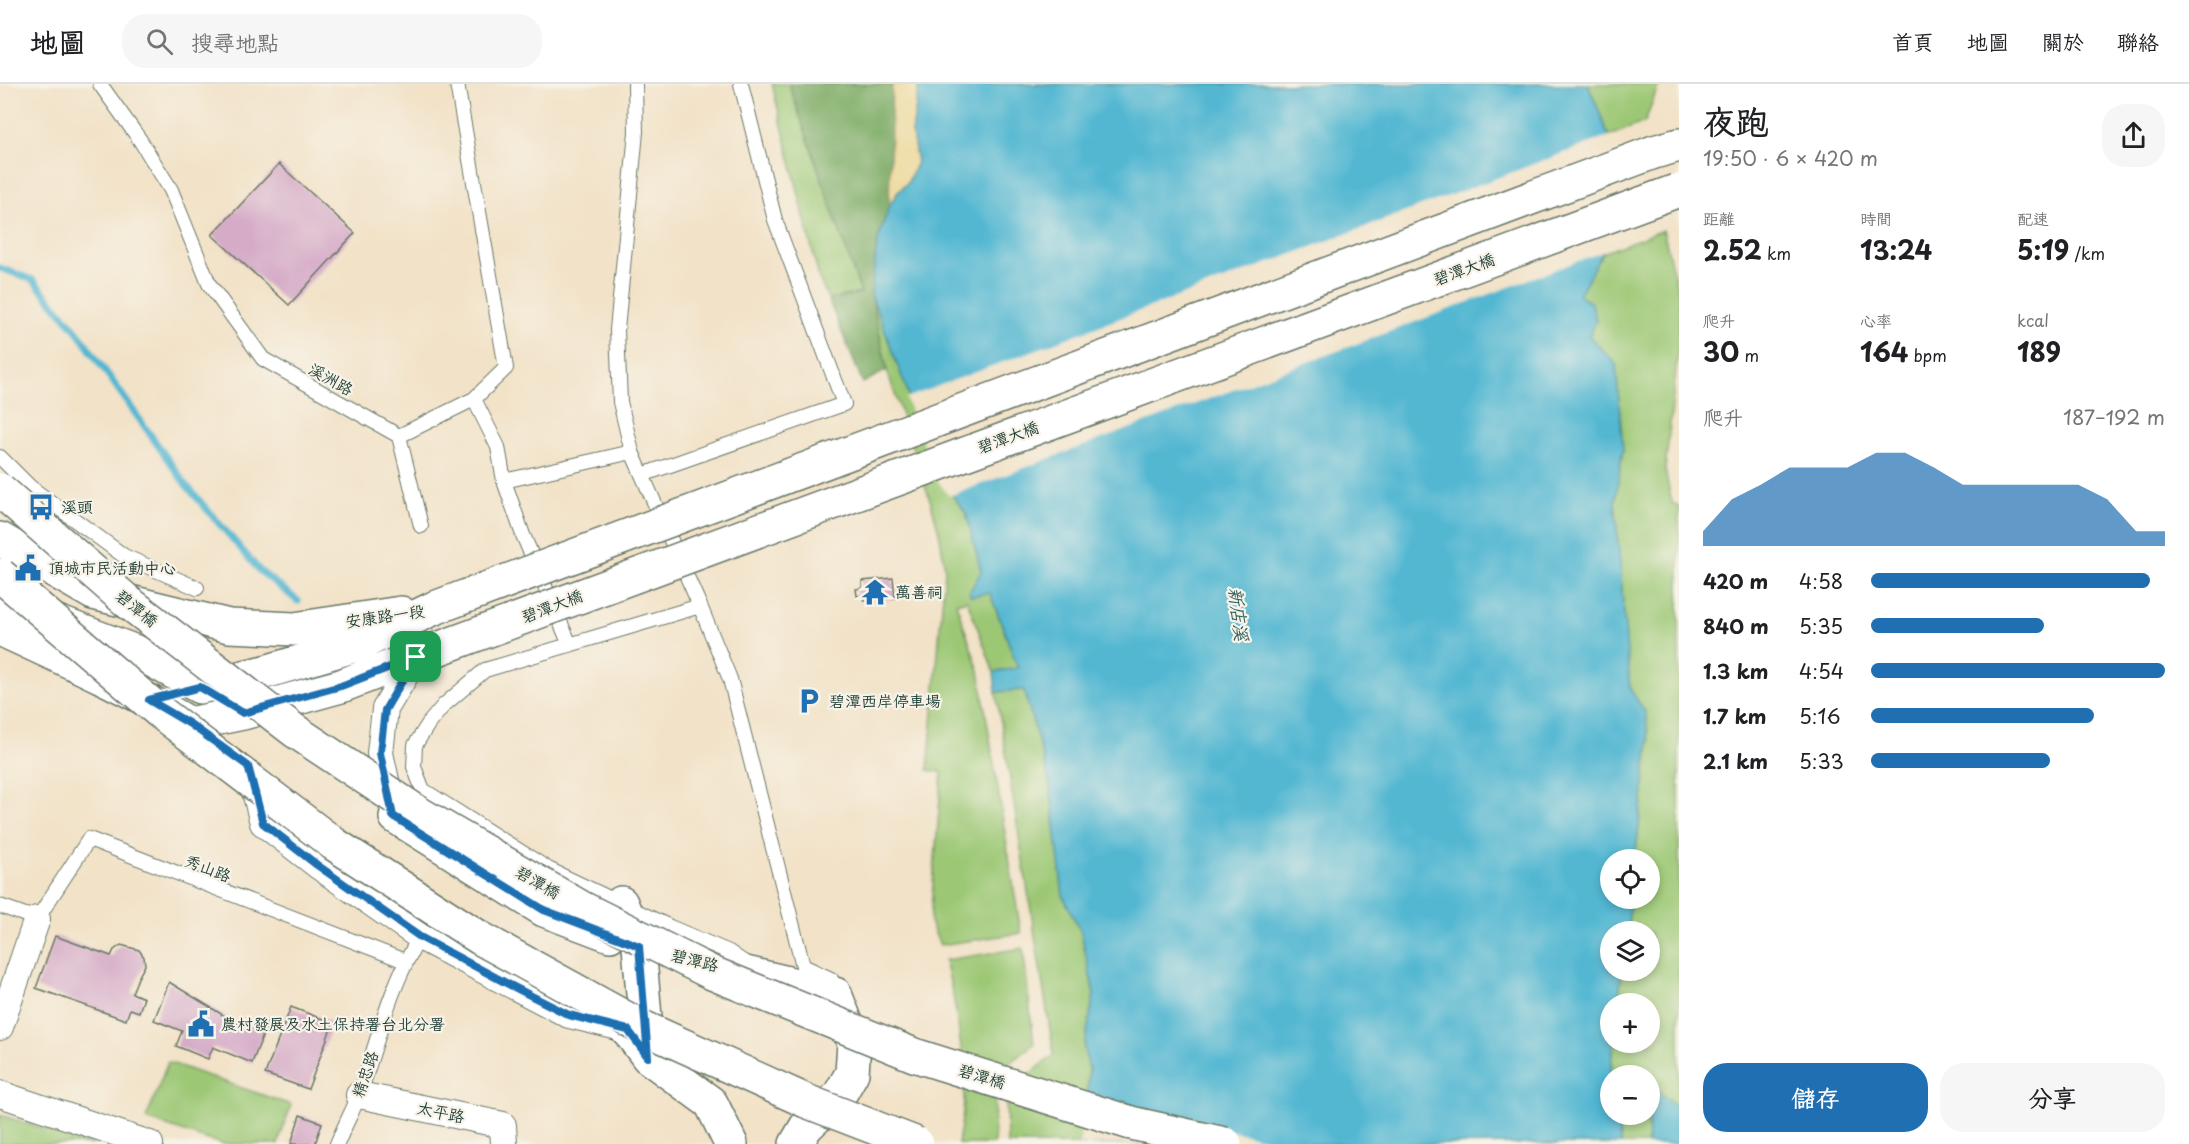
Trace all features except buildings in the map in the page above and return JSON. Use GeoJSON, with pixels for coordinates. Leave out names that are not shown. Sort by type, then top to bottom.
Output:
{"type":"FeatureCollection","features":[{"type":"Feature","properties":{"kind":"main road"},"geometry":{"type":"LineString","coordinates":[[432,609],[1666,148]]}},
{"type":"Feature","properties":{"kind":"main road","name":"碧潭大橋"},"geometry":{"type":"LineString","coordinates":[[243,713],[341,686],[1678,190]]}},
{"type":"Feature","properties":{"kind":"main road","name":"碧潭橋"},"geometry":{"type":"LineString","coordinates":[[0,490],[128,602],[295,731],[420,814],[582,908],[712,973],[914,1055],[1131,1123],[1225,1144]]}},
{"type":"Feature","properties":{"kind":"main road","name":"安康路一段"},"geometry":{"type":"LineString","coordinates":[[0,539],[93,593],[229,626],[294,629],[432,609]]}},
{"type":"Feature","properties":{"kind":"main road"},"geometry":{"type":"LineString","coordinates":[[0,575],[160,712],[334,844],[480,938],[640,1026],[806,1101],[917,1144]]}},
{"type":"Feature","properties":{"kind":"main road"},"geometry":{"type":"LineString","coordinates":[[0,600],[141,654],[200,687]]}},
{"type":"Feature","properties":{"kind":"main road","name":"安康路一段"},"geometry":{"type":"LineString","coordinates":[[149,700],[254,675],[360,644],[432,609]]}},
{"type":"Feature","properties":{"kind":"main road"},"geometry":{"type":"LineString","coordinates":[[0,630],[77,664],[149,700],[190,724],[419,884],[521,943],[628,1030],[648,1057],[711,1103],[731,1144]]}},
{"type":"Feature","properties":{"kind":"main road","name":"碧潭路"},"geometry":{"type":"LineString","coordinates":[[200,687],[330,769],[393,816],[544,910],[639,946],[835,994],[854,1043],[852,1073],[839,1096],[806,1127],[796,1144]]}},
{"type":"Feature","properties":{"kind":"main road"},"geometry":{"type":"LineString","coordinates":[[190,724],[243,713]]}},
{"type":"Feature","properties":{"kind":"main road"},"geometry":{"type":"LineString","coordinates":[[621,903],[639,946],[648,1057]]}},
{"type":"Feature","properties":{"kind":"street"},"geometry":{"type":"LineString","coordinates":[[393,816],[380,753],[385,710],[416,657]]}},
{"type":"Feature","properties":{"kind":"street"},"geometry":{"type":"LineString","coordinates":[[248,766],[263,823],[317,865],[420,937],[569,1015],[628,1030]]}},
{"type":"Feature","properties":{"kind":"street"},"geometry":{"type":"LineString","coordinates":[[0,1027],[37,919]]}},
{"type":"Feature","properties":{"kind":"street"},"geometry":{"type":"LineString","coordinates":[[0,1094],[150,1144]]}},
{"type":"Feature","properties":{"kind":"street","name":"太平路"},"geometry":{"type":"LineString","coordinates":[[359,1095],[503,1125],[504,1144]]}},
{"type":"Feature","properties":{"kind":"lane","name":"溪洲路"},"geometry":{"type":"LineString","coordinates":[[100,84],[140,140],[171,190],[209,284],[262,359],[399,436]]}},
{"type":"Feature","properties":{"kind":"lane"},"geometry":{"type":"LineString","coordinates":[[421,526],[399,436],[474,399],[506,368],[457,84]]}},
{"type":"Feature","properties":{"kind":"lane"},"geometry":{"type":"LineString","coordinates":[[635,84],[636,132],[617,330],[620,402],[632,452],[730,678],[803,966],[831,979]]}},
{"type":"Feature","properties":{"kind":"lane"},"geometry":{"type":"LineString","coordinates":[[642,475],[844,404],[775,220],[741,84]]}},
{"type":"Feature","properties":{"kind":"lane"},"geometry":{"type":"LineString","coordinates":[[474,399],[498,447],[504,482],[523,535],[570,645]]}},
{"type":"Feature","properties":{"kind":"lane"},"geometry":{"type":"LineString","coordinates":[[504,482],[632,452]]}},
{"type":"Feature","properties":{"kind":"lane"},"geometry":{"type":"LineString","coordinates":[[0,457],[30,487],[124,556],[197,588]]}},
{"type":"Feature","properties":{"kind":"lane"},"geometry":{"type":"LineString","coordinates":[[700,606],[485,670],[444,705],[429,723],[415,745],[414,767],[423,790],[548,869],[670,927],[729,952],[766,978]]}},
{"type":"Feature","properties":{"kind":"lane","name":"秀山路"},"geometry":{"type":"LineString","coordinates":[[37,919],[89,839],[405,961]]}},
{"type":"Feature","properties":{"kind":"lane"},"geometry":{"type":"LineString","coordinates":[[0,906],[37,919]]}},
{"type":"Feature","properties":{"kind":"lane","name":"精忠路"},"geometry":{"type":"LineString","coordinates":[[337,1144],[359,1095],[386,1010],[405,961],[420,937]]}},
{"type":"Feature","properties":{"kind":"green space"},"geometry":{"type":"Polygon","coordinates":[[[772,84],[789,84],[861,293],[828,299],[819,278],[772,84]]]}},
{"type":"Feature","properties":{"kind":"green space"},"geometry":{"type":"Polygon","coordinates":[[[789,84],[892,84],[889,206],[877,244],[871,294],[887,370],[863,383],[828,299],[861,293],[789,84]]]}},
{"type":"Feature","properties":{"kind":"green space"},"geometry":{"type":"Polygon","coordinates":[[[1588,84],[1659,84],[1645,122],[1609,136],[1588,84]]]}},
{"type":"Feature","properties":{"kind":"green space"},"geometry":{"type":"Polygon","coordinates":[[[1663,230],[1679,296],[1679,342],[1665,470],[1672,503],[1679,507],[1679,1109],[1660,1094],[1660,1065],[1612,1065],[1613,1053],[1660,1053],[1660,993],[1619,993],[1621,981],[1660,981],[1660,921],[1628,921],[1630,909],[1660,909],[1660,849],[1636,849],[1649,741],[1645,712],[1630,689],[1615,502],[1623,449],[1589,336],[1596,321],[1592,304],[1579,295],[1602,253],[1663,230]]]}},
{"type":"Feature","properties":{"kind":"green space"},"geometry":{"type":"Polygon","coordinates":[[[871,294],[940,479],[966,513],[982,571],[971,596],[990,593],[1018,668],[994,672],[967,600],[956,603],[979,671],[1021,933],[940,945],[930,922],[942,772],[928,770],[945,570],[940,536],[931,503],[887,370],[871,294]]]}},
{"type":"Feature","properties":{"kind":"green space"},"geometry":{"type":"Polygon","coordinates":[[[1024,689],[1050,783],[1063,896],[1081,932],[1094,994],[1084,1049],[1089,1068],[1083,1144],[1007,1144],[1006,1093],[1054,1055],[996,692],[1024,689]]]}},
{"type":"Feature","properties":{"kind":"green space"},"geometry":{"type":"Polygon","coordinates":[[[1023,948],[1034,1044],[995,1074],[994,1144],[958,1144],[964,1104],[963,1063],[956,1011],[945,960],[1023,948]]]}},
{"type":"Feature","properties":{"kind":"green space"},"geometry":{"type":"Polygon","coordinates":[[[168,1062],[291,1105],[278,1144],[221,1144],[146,1119],[168,1062]]]}},
{"type":"Feature","properties":{"kind":"green space"},"geometry":{"type":"Polygon","coordinates":[[[0,1115],[94,1144],[0,1144],[0,1115]]]}},
{"type":"Feature","properties":{"kind":"green space"},"geometry":{"type":"Polygon","coordinates":[[[1618,1125],[1648,1125],[1647,1144],[1621,1144],[1618,1125]]]}},
{"type":"Feature","properties":{"kind":"sand"},"geometry":{"type":"Polygon","coordinates":[[[892,84],[919,84],[912,133],[917,162],[908,182],[889,206],[892,84]]]}},
{"type":"Feature","properties":{"kind":"water","name":"新店溪"},"geometry":{"type":"Polygon","coordinates":[[[919,84],[1588,84],[1609,136],[1602,253],[1579,295],[1592,304],[1596,321],[1589,336],[1616,364],[1623,449],[1615,502],[1630,689],[1645,712],[1649,741],[1636,849],[1600,849],[1600,909],[1630,909],[1628,921],[1600,921],[1600,981],[1621,981],[1619,993],[1600,993],[1600,1053],[1613,1053],[1612,1065],[1600,1065],[1600,1125],[1618,1125],[1621,1144],[1083,1144],[1089,1068],[1084,1049],[1094,994],[1081,932],[1063,896],[1050,783],[1024,690],[996,692],[994,672],[1018,668],[990,593],[971,596],[969,593],[981,571],[966,513],[940,479],[871,294],[877,244],[889,206],[908,182],[917,162],[912,133],[919,84]]]}},
{"type":"Feature","properties":{"kind":"water"},"geometry":{"type":"Polygon","coordinates":[[[1660,1093],[1679,1109],[1679,1144],[1647,1144],[1649,1125],[1660,1125],[1660,1093]]]}},
{"type":"Feature","properties":{"kind":"pier"},"geometry":{"type":"Polygon","coordinates":[[[1612,135],[1605,251],[949,496],[937,480],[906,398],[1612,135]]]}},
{"type":"Feature","properties":{"kind":"pier"},"geometry":{"type":"Polygon","coordinates":[[[1084,1095],[1286,1144],[1080,1144],[1084,1095]]]}},
{"type":"Feature","properties":{"kind":"waterway"},"geometry":{"type":"LineString","coordinates":[[0,268],[33,280],[77,331],[186,485],[260,571],[298,601]]}},
{"type":"Feature","properties":{"kind":"place","name":"溪頭"},"geometry":{"type":"Point","coordinates":[41,507]}},
{"type":"Feature","properties":{"kind":"place","name":"頂城市民活動中心"},"geometry":{"type":"Point","coordinates":[28,568]}},
{"type":"Feature","properties":{"kind":"place","name":"萬善祠"},"geometry":{"type":"Point","coordinates":[875,592]}},
{"type":"Feature","properties":{"kind":"place","name":"碧潭西岸停車場"},"geometry":{"type":"Point","coordinates":[809,701]}},
{"type":"Feature","properties":{"kind":"place","name":"農村發展及水土保持署台北分署"},"geometry":{"type":"Point","coordinates":[201,1024]}},
{"type":"Feature","properties":{"kind":"route"},"geometry":{"type":"LineString","coordinates":[[416,657],[385,710],[380,753],[393,816],[544,910],[639,946],[648,1057],[628,1030],[569,1015],[510,985],[420,937],[317,865],[263,823],[248,766],[190,724],[149,700],[200,687],[243,713],[341,686],[416,657]]}}]}
